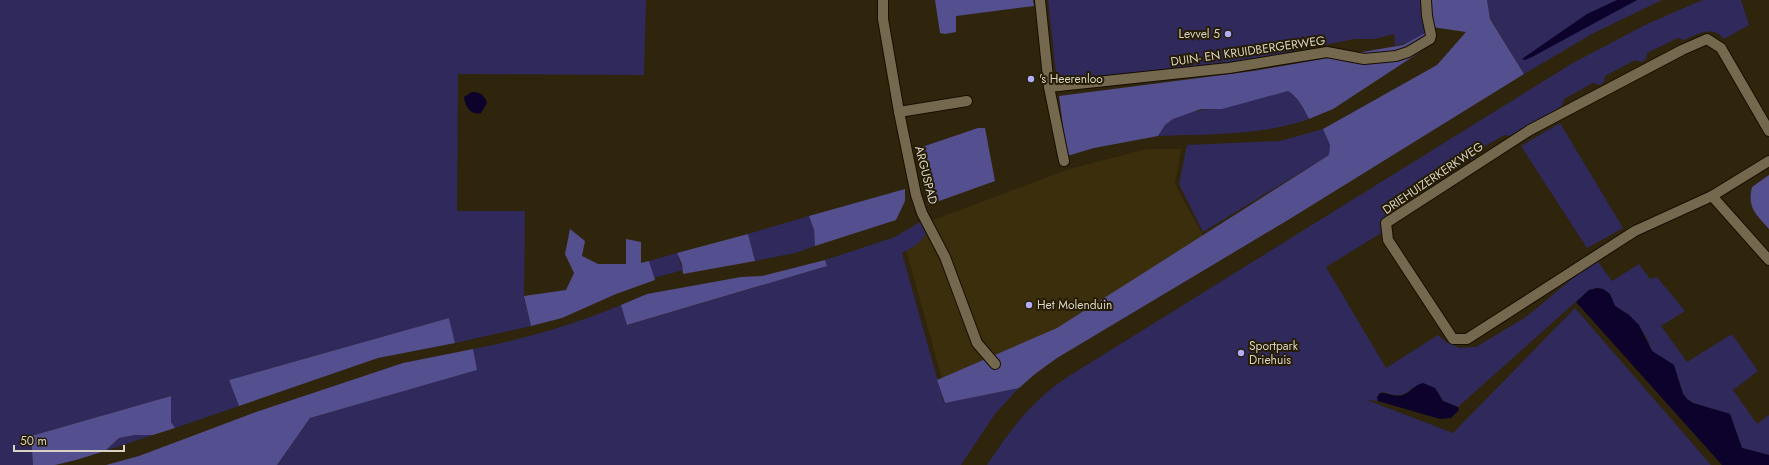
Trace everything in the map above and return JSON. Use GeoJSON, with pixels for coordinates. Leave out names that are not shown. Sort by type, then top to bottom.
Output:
{"type":"FeatureCollection","features":[{"type":"Feature","properties":{"kind":"street","name":"ARGUSPAD"},"geometry":{"type":"LineString","coordinates":[[883,0],[883,19],[899,112],[916,195],[922,214],[946,257],[977,343],[995,364]]}},
{"type":"Feature","properties":{"kind":"street"},"geometry":{"type":"LineString","coordinates":[[1040,0],[1048,87],[1064,161]]}},
{"type":"Feature","properties":{"kind":"street","name":"DUIN- EN KRUIDBERGERWEG"},"geometry":{"type":"LineString","coordinates":[[1048,87],[1229,68],[1327,52],[1364,60],[1382,59],[1396,56],[1414,49],[1430,39],[1431,35],[1427,16],[1426,0]]}},
{"type":"Feature","properties":{"kind":"street","name":"DRIEHUIZERKERKWEG"},"geometry":{"type":"LineString","coordinates":[[1769,131],[1721,48],[1707,39],[1682,50],[1530,130],[1386,223],[1388,240],[1453,339],[1467,339],[1635,230],[1712,196],[1769,161]]}},
{"type":"Feature","properties":{"kind":"street"},"geometry":{"type":"LineString","coordinates":[[899,112],[967,101]]}},
{"type":"Feature","properties":{"kind":"street"},"geometry":{"type":"LineString","coordinates":[[1712,196],[1769,260]]}},
{"type":"Feature","properties":{"kind":"shaded area"},"geometry":{"type":"Polygon","coordinates":[[[0,0],[646,0],[644,75],[458,74],[457,211],[525,211],[524,296],[531,326],[455,343],[449,318],[229,380],[239,406],[175,428],[171,422],[171,396],[31,436],[33,465],[0,465],[0,0]]]}},
{"type":"Feature","properties":{"kind":"shaded area"},"geometry":{"type":"Polygon","coordinates":[[[935,0],[1033,0],[1034,6],[956,16],[956,32],[945,34],[940,33],[935,0]]]}},
{"type":"Feature","properties":{"kind":"shaded area"},"geometry":{"type":"Polygon","coordinates":[[[1048,0],[1430,0],[1433,29],[1413,41],[1395,46],[1394,34],[1375,39],[1355,39],[1243,61],[1057,83],[1048,0]]]}},
{"type":"Feature","properties":{"kind":"shaded area"},"geometry":{"type":"Polygon","coordinates":[[[1430,0],[1487,0],[1490,19],[1524,74],[1288,220],[1057,358],[1019,388],[945,403],[937,380],[1057,328],[1329,155],[1330,145],[1323,129],[1437,65],[1466,32],[1432,27],[1430,0]]]}},
{"type":"Feature","properties":{"kind":"shaded area"},"geometry":{"type":"Polygon","coordinates":[[[1487,0],[1662,0],[1592,34],[1524,74],[1490,18],[1487,0]]]}},
{"type":"Feature","properties":{"kind":"shaded area"},"geometry":{"type":"Polygon","coordinates":[[[1617,0],[1637,0],[1532,57],[1525,60],[1522,59],[1587,14],[1617,0]]]}},
{"type":"Feature","properties":{"kind":"shaded area"},"geometry":{"type":"Polygon","coordinates":[[[1702,0],[1741,0],[1749,25],[1724,39],[1715,32],[1700,33],[1684,40],[1678,38],[1647,53],[1646,59],[1641,62],[1635,60],[1605,76],[1604,82],[1600,85],[1593,83],[1564,99],[1562,106],[1510,136],[1504,135],[1475,152],[1474,159],[1465,159],[1436,178],[1436,184],[1429,189],[1422,187],[1395,207],[1394,213],[1383,232],[1326,267],[1386,368],[1438,335],[1446,342],[1460,348],[1476,347],[1526,317],[1578,274],[1598,262],[1612,281],[1639,264],[1650,279],[1657,277],[1685,311],[1661,326],[1687,362],[1732,334],[1758,371],[1733,390],[1757,424],[1769,415],[1769,455],[1742,448],[1730,414],[1693,403],[1687,399],[1683,394],[1674,365],[1652,351],[1646,336],[1629,315],[1615,306],[1610,294],[1603,289],[1597,288],[1589,290],[1458,407],[1443,401],[1438,392],[1413,387],[1403,394],[1396,395],[1383,392],[1377,397],[1378,401],[1367,400],[1453,433],[1575,308],[1711,465],[987,465],[1014,427],[1033,405],[1069,376],[1571,64],[1645,25],[1702,0]]]}},
{"type":"Feature","properties":{"kind":"shaded area"},"geometry":{"type":"Polygon","coordinates":[[[1433,29],[1436,39],[1420,52],[1333,109],[1309,119],[1298,100],[1288,91],[1222,109],[1201,109],[1173,119],[1165,125],[1158,136],[1094,148],[1067,156],[1059,96],[1253,71],[1403,45],[1433,29]]]}},
{"type":"Feature","properties":{"kind":"shaded area"},"geometry":{"type":"Polygon","coordinates":[[[1288,91],[1298,100],[1309,119],[1272,129],[1235,133],[1158,136],[1164,126],[1169,122],[1186,114],[1288,91]]]}},
{"type":"Feature","properties":{"kind":"shaded area"},"geometry":{"type":"Polygon","coordinates":[[[472,92],[481,94],[486,100],[487,103],[481,113],[477,114],[471,112],[466,104],[464,97],[472,92]]]}},
{"type":"Feature","properties":{"kind":"shaded area"},"geometry":{"type":"Polygon","coordinates":[[[1560,123],[1623,228],[1587,248],[1521,146],[1560,123]]]}},
{"type":"Feature","properties":{"kind":"shaded area"},"geometry":{"type":"Polygon","coordinates":[[[978,128],[985,128],[995,181],[928,205],[919,148],[978,128]]]}},
{"type":"Feature","properties":{"kind":"shaded area"},"geometry":{"type":"Polygon","coordinates":[[[1323,129],[1330,145],[1329,155],[1203,232],[1179,184],[1187,145],[1280,141],[1323,129]]]}},
{"type":"Feature","properties":{"kind":"shaded area","name":"Het Molenduin"},"geometry":{"type":"Polygon","coordinates":[[[1147,149],[1181,149],[1175,184],[1215,258],[948,400],[901,232],[1069,169],[1147,149]]]}},
{"type":"Feature","properties":{"kind":"shaded area"},"geometry":{"type":"Polygon","coordinates":[[[1769,175],[1769,229],[1754,210],[1752,206],[1751,194],[1752,187],[1769,175]]]}},
{"type":"Feature","properties":{"kind":"shaded area"},"geometry":{"type":"Polygon","coordinates":[[[905,189],[905,201],[896,220],[815,246],[814,230],[809,216],[905,189]]]}},
{"type":"Feature","properties":{"kind":"shaded area"},"geometry":{"type":"Polygon","coordinates":[[[809,216],[814,230],[815,246],[795,253],[755,261],[748,234],[809,216]]]}},
{"type":"Feature","properties":{"kind":"shaded area"},"geometry":{"type":"Polygon","coordinates":[[[925,219],[927,227],[924,237],[918,244],[902,253],[944,403],[1019,388],[995,414],[961,465],[277,465],[310,418],[476,370],[473,349],[548,331],[621,305],[628,325],[827,266],[825,260],[895,237],[925,219]]]}},
{"type":"Feature","properties":{"kind":"shaded area"},"geometry":{"type":"Polygon","coordinates":[[[570,229],[585,241],[582,256],[598,264],[626,264],[626,239],[641,242],[641,263],[649,261],[655,280],[616,294],[562,318],[531,326],[524,296],[566,290],[574,273],[565,254],[570,229]]]}},
{"type":"Feature","properties":{"kind":"shaded area"},"geometry":{"type":"Polygon","coordinates":[[[748,234],[755,261],[683,274],[682,264],[677,253],[748,234]]]}},
{"type":"Feature","properties":{"kind":"shaded area"},"geometry":{"type":"Polygon","coordinates":[[[677,253],[683,270],[654,278],[649,261],[677,253]]]}},
{"type":"Feature","properties":{"kind":"shaded area"},"geometry":{"type":"Polygon","coordinates":[[[825,260],[827,266],[627,325],[621,305],[647,294],[741,277],[762,276],[825,260]]]}},
{"type":"Feature","properties":{"kind":"shaded area"},"geometry":{"type":"Polygon","coordinates":[[[1597,288],[1603,289],[1610,294],[1615,306],[1629,315],[1639,325],[1652,351],[1674,365],[1683,394],[1687,399],[1693,403],[1730,414],[1742,448],[1769,455],[1769,465],[1722,465],[1576,302],[1589,290],[1597,288]]]}},
{"type":"Feature","properties":{"kind":"shaded area"},"geometry":{"type":"Polygon","coordinates":[[[449,318],[455,343],[378,358],[239,406],[229,380],[449,318]]]}},
{"type":"Feature","properties":{"kind":"shaded area"},"geometry":{"type":"Polygon","coordinates":[[[473,349],[477,370],[310,418],[277,465],[106,465],[139,456],[256,412],[403,363],[473,349]]]}},
{"type":"Feature","properties":{"kind":"shaded area"},"geometry":{"type":"Polygon","coordinates":[[[1423,383],[1435,388],[1443,401],[1458,407],[1459,410],[1451,418],[1440,419],[1378,401],[1377,397],[1380,393],[1400,396],[1406,394],[1417,385],[1423,383]]]}},
{"type":"Feature","properties":{"kind":"shaded area"},"geometry":{"type":"Polygon","coordinates":[[[171,396],[171,422],[175,428],[153,435],[135,435],[119,438],[105,451],[76,460],[55,465],[33,465],[31,436],[171,396]]]}},
{"type":"Feature","properties":{"kind":"shaded area"},"geometry":{"type":"Polygon","coordinates":[[[135,435],[153,435],[105,451],[119,438],[135,435]]]}},
{"type":"Feature","properties":{"kind":"place","name":"Levvel 5"},"geometry":{"type":"Point","coordinates":[1228,34]}},
{"type":"Feature","properties":{"kind":"place","name":"'s Heerenloo"},"geometry":{"type":"Point","coordinates":[1031,79]}},
{"type":"Feature","properties":{"kind":"place","name":"Het Molenduin"},"geometry":{"type":"Point","coordinates":[1029,305]}},
{"type":"Feature","properties":{"kind":"place","name":"Sportpark Driehuis"},"geometry":{"type":"Point","coordinates":[1241,353]}}]}
